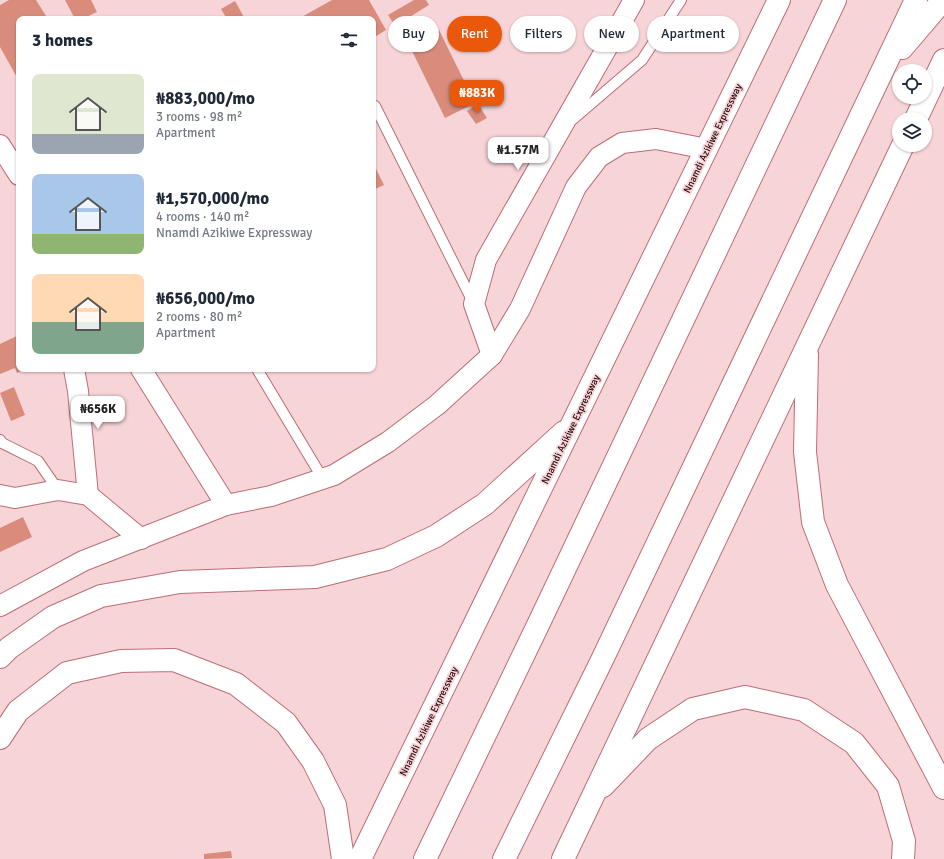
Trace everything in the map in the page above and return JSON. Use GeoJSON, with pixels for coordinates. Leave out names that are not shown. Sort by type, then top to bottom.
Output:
{"type":"FeatureCollection","features":[{"type":"Feature","properties":{"kind":"highway","name":"Nnamdi Azikiwe Expressway"},"geometry":{"type":"LineString","coordinates":[[360,859],[779,0]]}},
{"type":"Feature","properties":{"kind":"highway"},"geometry":{"type":"LineString","coordinates":[[425,859],[545,611],[835,0]]}},
{"type":"Feature","properties":{"kind":"highway"},"geometry":{"type":"LineString","coordinates":[[504,859],[602,660],[916,0]]}},
{"type":"Feature","properties":{"kind":"highway"},"geometry":{"type":"LineString","coordinates":[[883,70],[943,0]]}},
{"type":"Feature","properties":{"kind":"highway"},"geometry":{"type":"LineString","coordinates":[[919,112],[944,60]]}},
{"type":"Feature","properties":{"kind":"highway"},"geometry":{"type":"LineString","coordinates":[[563,859],[588,802],[900,152]]}},
{"type":"Feature","properties":{"kind":"highway"},"geometry":{"type":"LineString","coordinates":[[807,347],[805,452],[813,522],[837,585],[944,788]]}},
{"type":"Feature","properties":{"kind":"highway"},"geometry":{"type":"LineString","coordinates":[[0,657],[9,648],[52,617],[101,596],[180,582],[315,577],[387,560],[436,536],[485,504],[572,424]]}},
{"type":"Feature","properties":{"kind":"highway"},"geometry":{"type":"LineString","coordinates":[[0,738],[18,711],[67,673],[121,661],[174,660],[236,684],[286,723],[313,761],[335,806],[343,859]]}},
{"type":"Feature","properties":{"kind":"highway"},"geometry":{"type":"LineString","coordinates":[[588,802],[648,739],[694,709],[745,697],[804,710],[854,743],[888,786],[904,841],[903,859]]}},
{"type":"Feature","properties":{"kind":"street"},"geometry":{"type":"LineString","coordinates":[[492,355],[474,304],[486,260],[634,0]]}},
{"type":"Feature","properties":{"kind":"street"},"geometry":{"type":"LineString","coordinates":[[0,606],[83,562],[226,505],[271,496],[334,475],[388,442],[437,405],[492,355],[520,309],[576,187],[598,157],[622,143],[656,139],[707,149]]}},
{"type":"Feature","properties":{"kind":"street"},"geometry":{"type":"LineString","coordinates":[[0,145],[16,170]]}},
{"type":"Feature","properties":{"kind":"street"},"geometry":{"type":"LineString","coordinates":[[75,372],[78,391],[88,495]]}},
{"type":"Feature","properties":{"kind":"street"},"geometry":{"type":"LineString","coordinates":[[143,372],[226,505]]}},
{"type":"Feature","properties":{"kind":"street"},"geometry":{"type":"LineString","coordinates":[[0,495],[15,498],[58,490],[88,495],[141,539]]}},
{"type":"Feature","properties":{"kind":"lane"},"geometry":{"type":"LineString","coordinates":[[557,133],[642,60],[681,0]]}},
{"type":"Feature","properties":{"kind":"lane"},"geometry":{"type":"LineString","coordinates":[[376,108],[474,304]]}},
{"type":"Feature","properties":{"kind":"lane"},"geometry":{"type":"LineString","coordinates":[[259,372],[323,479]]}},
{"type":"Feature","properties":{"kind":"lane"},"geometry":{"type":"LineString","coordinates":[[0,440],[38,461],[58,490]]}},
{"type":"Feature","properties":{"kind":"building"},"geometry":{"type":"Polygon","coordinates":[[[9,0],[36,0],[46,16],[16,16],[16,76],[0,47],[0,5],[9,0]]]}},
{"type":"Feature","properties":{"kind":"building"},"geometry":{"type":"Polygon","coordinates":[[[65,0],[91,0],[97,12],[88,16],[73,16],[65,0]]]}},
{"type":"Feature","properties":{"kind":"building"},"geometry":{"type":"Polygon","coordinates":[[[332,0],[369,0],[386,30],[376,36],[376,16],[303,16],[332,0]]]}},
{"type":"Feature","properties":{"kind":"building"},"geometry":{"type":"Polygon","coordinates":[[[414,0],[426,0],[429,5],[411,16],[388,15],[414,0]]]}},
{"type":"Feature","properties":{"kind":"building"},"geometry":{"type":"Polygon","coordinates":[[[235,1],[243,16],[225,16],[221,9],[235,1]]]}},
{"type":"Feature","properties":{"kind":"building"},"geometry":{"type":"Polygon","coordinates":[[[439,30],[447,46],[447,52],[450,52],[475,103],[445,118],[412,52],[439,52],[439,30]]]}},
{"type":"Feature","properties":{"kind":"building"},"geometry":{"type":"Polygon","coordinates":[[[478,104],[487,118],[476,124],[467,111],[478,104]]]}},
{"type":"Feature","properties":{"kind":"building"},"geometry":{"type":"Polygon","coordinates":[[[376,169],[384,185],[376,189],[376,169]]]}},
{"type":"Feature","properties":{"kind":"building"},"geometry":{"type":"Polygon","coordinates":[[[16,336],[16,370],[15,368],[0,374],[0,344],[16,336]]]}},
{"type":"Feature","properties":{"kind":"building"},"geometry":{"type":"Polygon","coordinates":[[[14,387],[25,415],[11,421],[0,393],[14,387]]]}},
{"type":"Feature","properties":{"kind":"building"},"geometry":{"type":"Polygon","coordinates":[[[23,517],[32,537],[0,552],[0,528],[23,517]]]}},
{"type":"Feature","properties":{"kind":"building"},"geometry":{"type":"Polygon","coordinates":[[[231,851],[232,858],[204,859],[204,854],[231,851]]]}}]}
